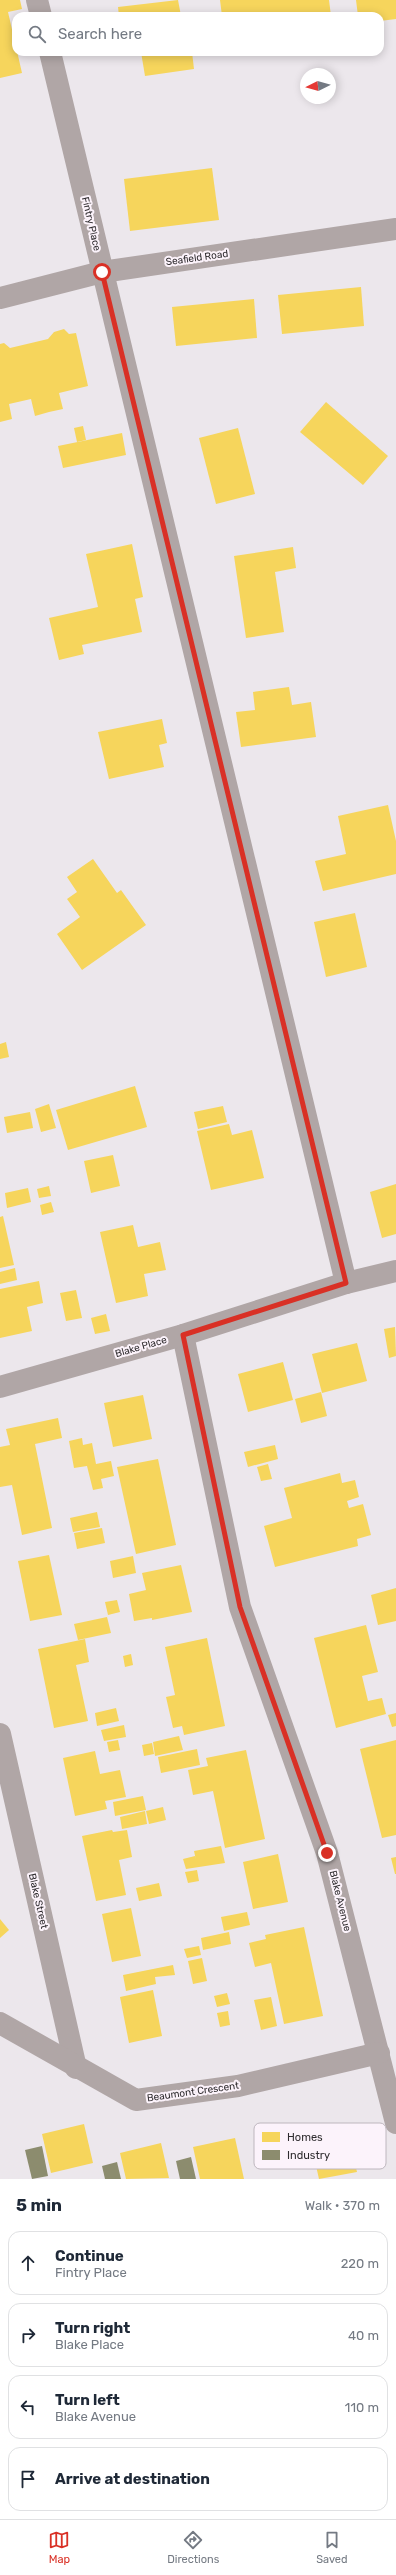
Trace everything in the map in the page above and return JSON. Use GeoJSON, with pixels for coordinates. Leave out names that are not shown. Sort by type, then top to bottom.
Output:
{"type":"FeatureCollection","features":[{"type":"Feature","properties":{"kind":"street"},"geometry":{"type":"LineString","coordinates":[[37,0],[40,12]]}},
{"type":"Feature","properties":{"kind":"street","name":"Fintry Place"},"geometry":{"type":"LineString","coordinates":[[51,56],[346,1283]]}},
{"type":"Feature","properties":{"kind":"street","name":"Seafield Road"},"geometry":{"type":"LineString","coordinates":[[0,298],[102,272],[396,229]]}},
{"type":"Feature","properties":{"kind":"street","name":"Blake Place"},"geometry":{"type":"LineString","coordinates":[[0,1387],[183,1335],[346,1283],[396,1272]]}},
{"type":"Feature","properties":{"kind":"street","name":"Blake Avenue"},"geometry":{"type":"LineString","coordinates":[[183,1335],[240,1607],[327,1853],[396,2122]]}},
{"type":"Feature","properties":{"kind":"street","name":"Blake Street"},"geometry":{"type":"LineString","coordinates":[[0,1734],[76,2068]]}},
{"type":"Feature","properties":{"kind":"street","name":"Beaumont Crescent"},"geometry":{"type":"LineString","coordinates":[[0,2023],[76,2068],[136,2100],[238,2086],[379,2054]]}},
{"type":"Feature","properties":{"kind":"building: Homes"},"geometry":{"type":"Polygon","coordinates":[[[0,0],[20,0],[22,9],[8,12],[12,29],[12,56],[18,56],[22,73],[0,78],[0,0]]]}},
{"type":"Feature","properties":{"kind":"building: Homes"},"geometry":{"type":"Polygon","coordinates":[[[178,0],[180,12],[119,12],[118,7],[178,0]]]}},
{"type":"Feature","properties":{"kind":"building: Homes"},"geometry":{"type":"Polygon","coordinates":[[[220,0],[329,0],[330,12],[222,12],[220,0]]]}},
{"type":"Feature","properties":{"kind":"building: Homes"},"geometry":{"type":"Polygon","coordinates":[[[356,0],[396,0],[396,19],[384,20],[384,12],[358,12],[356,0]]]}},
{"type":"Feature","properties":{"kind":"building: Homes"},"geometry":{"type":"Polygon","coordinates":[[[142,56],[192,56],[194,69],[145,76],[142,56]]]}},
{"type":"Feature","properties":{"kind":"building: Homes"},"geometry":{"type":"Polygon","coordinates":[[[212,168],[219,220],[130,231],[124,179],[212,168]]]}},
{"type":"Feature","properties":{"kind":"building: Homes"},"geometry":{"type":"Polygon","coordinates":[[[361,287],[364,326],[282,334],[278,295],[361,287]]]}},
{"type":"Feature","properties":{"kind":"building: Homes"},"geometry":{"type":"Polygon","coordinates":[[[254,299],[257,338],[176,346],[172,307],[254,299]]]}},
{"type":"Feature","properties":{"kind":"building: Homes"},"geometry":{"type":"Polygon","coordinates":[[[64,329],[69,334],[76,333],[88,386],[59,393],[63,409],[35,416],[31,399],[9,404],[12,419],[0,422],[0,344],[4,343],[10,348],[48,339],[54,332],[64,329]]]}},
{"type":"Feature","properties":{"kind":"building: Homes"},"geometry":{"type":"Polygon","coordinates":[[[326,402],[388,456],[363,485],[300,432],[326,402]]]}},
{"type":"Feature","properties":{"kind":"building: Homes"},"geometry":{"type":"Polygon","coordinates":[[[83,426],[86,440],[77,442],[74,428],[83,426]]]}},
{"type":"Feature","properties":{"kind":"building: Homes"},"geometry":{"type":"Polygon","coordinates":[[[238,428],[255,494],[216,504],[199,438],[238,428]]]}},
{"type":"Feature","properties":{"kind":"building: Homes"},"geometry":{"type":"Polygon","coordinates":[[[122,433],[126,455],[63,468],[58,446],[122,433]]]}},
{"type":"Feature","properties":{"kind":"building: Homes"},"geometry":{"type":"Polygon","coordinates":[[[132,544],[143,597],[135,599],[142,632],[82,645],[84,654],[59,660],[49,618],[98,607],[86,554],[132,544]]]}},
{"type":"Feature","properties":{"kind":"building: Homes"},"geometry":{"type":"Polygon","coordinates":[[[293,547],[296,568],[275,572],[284,632],[246,638],[234,556],[293,547]]]}},
{"type":"Feature","properties":{"kind":"building: Homes"},"geometry":{"type":"Polygon","coordinates":[[[289,687],[292,705],[311,702],[316,737],[241,747],[236,712],[255,710],[253,692],[289,687]]]}},
{"type":"Feature","properties":{"kind":"building: Homes"},"geometry":{"type":"Polygon","coordinates":[[[162,719],[167,743],[159,745],[164,767],[109,779],[98,732],[162,719]]]}},
{"type":"Feature","properties":{"kind":"building: Homes"},"geometry":{"type":"Polygon","coordinates":[[[388,805],[396,841],[396,874],[323,891],[315,861],[346,854],[338,816],[388,805]]]}},
{"type":"Feature","properties":{"kind":"building: Homes"},"geometry":{"type":"Polygon","coordinates":[[[93,859],[117,893],[121,890],[146,925],[82,970],[57,934],[80,917],[67,899],[77,892],[67,877],[93,859]]]}},
{"type":"Feature","properties":{"kind":"building: Homes"},"geometry":{"type":"Polygon","coordinates":[[[355,913],[367,967],[326,977],[314,922],[355,913]]]}},
{"type":"Feature","properties":{"kind":"building: Homes"},"geometry":{"type":"Polygon","coordinates":[[[6,1042],[9,1057],[0,1059],[0,1044],[6,1042]]]}},
{"type":"Feature","properties":{"kind":"building: Homes"},"geometry":{"type":"Polygon","coordinates":[[[135,1086],[147,1127],[68,1150],[56,1110],[135,1086]]]}},
{"type":"Feature","properties":{"kind":"building: Homes"},"geometry":{"type":"Polygon","coordinates":[[[49,1104],[56,1128],[41,1132],[35,1109],[49,1104]]]}},
{"type":"Feature","properties":{"kind":"building: Homes"},"geometry":{"type":"Polygon","coordinates":[[[223,1106],[227,1122],[198,1129],[194,1112],[223,1106]]]}},
{"type":"Feature","properties":{"kind":"building: Homes"},"geometry":{"type":"Polygon","coordinates":[[[30,1112],[33,1128],[7,1133],[4,1117],[30,1112]]]}},
{"type":"Feature","properties":{"kind":"building: Homes"},"geometry":{"type":"Polygon","coordinates":[[[229,1124],[232,1135],[252,1130],[264,1178],[211,1190],[197,1131],[229,1124]]]}},
{"type":"Feature","properties":{"kind":"building: Homes"},"geometry":{"type":"Polygon","coordinates":[[[113,1155],[120,1186],[91,1193],[84,1161],[113,1155]]]}},
{"type":"Feature","properties":{"kind":"building: Homes"},"geometry":{"type":"Polygon","coordinates":[[[396,1184],[396,1234],[382,1238],[370,1192],[396,1184]]]}},
{"type":"Feature","properties":{"kind":"building: Homes"},"geometry":{"type":"Polygon","coordinates":[[[49,1186],[51,1196],[39,1198],[37,1189],[49,1186]]]}},
{"type":"Feature","properties":{"kind":"building: Homes"},"geometry":{"type":"Polygon","coordinates":[[[28,1188],[31,1202],[7,1208],[5,1193],[28,1188]]]}},
{"type":"Feature","properties":{"kind":"building: Homes"},"geometry":{"type":"Polygon","coordinates":[[[51,1202],[54,1212],[42,1215],[40,1205],[51,1202]]]}},
{"type":"Feature","properties":{"kind":"building: Homes"},"geometry":{"type":"Polygon","coordinates":[[[3,1216],[14,1265],[0,1268],[0,1217],[3,1216]]]}},
{"type":"Feature","properties":{"kind":"building: Homes"},"geometry":{"type":"Polygon","coordinates":[[[133,1225],[138,1247],[160,1242],[166,1270],[144,1274],[148,1296],[116,1303],[100,1232],[133,1225]]]}},
{"type":"Feature","properties":{"kind":"building: Homes"},"geometry":{"type":"Polygon","coordinates":[[[15,1268],[17,1280],[0,1284],[0,1272],[15,1268]]]}},
{"type":"Feature","properties":{"kind":"building: Homes"},"geometry":{"type":"Polygon","coordinates":[[[39,1281],[43,1303],[27,1307],[32,1331],[0,1338],[0,1289],[39,1281]]]}},
{"type":"Feature","properties":{"kind":"building: Homes"},"geometry":{"type":"Polygon","coordinates":[[[76,1290],[82,1318],[66,1321],[60,1293],[76,1290]]]}},
{"type":"Feature","properties":{"kind":"building: Homes"},"geometry":{"type":"Polygon","coordinates":[[[106,1314],[110,1331],[95,1334],[91,1318],[106,1314]]]}},
{"type":"Feature","properties":{"kind":"building: Homes"},"geometry":{"type":"Polygon","coordinates":[[[395,1327],[396,1356],[389,1358],[384,1329],[395,1327]]]}},
{"type":"Feature","properties":{"kind":"building: Homes"},"geometry":{"type":"Polygon","coordinates":[[[357,1343],[367,1381],[322,1393],[312,1354],[357,1343]]]}},
{"type":"Feature","properties":{"kind":"building: Homes"},"geometry":{"type":"Polygon","coordinates":[[[283,1362],[293,1400],[248,1412],[238,1374],[283,1362]]]}},
{"type":"Feature","properties":{"kind":"building: Homes"},"geometry":{"type":"Polygon","coordinates":[[[321,1392],[327,1416],[301,1423],[295,1399],[321,1392]]]}},
{"type":"Feature","properties":{"kind":"building: Homes"},"geometry":{"type":"Polygon","coordinates":[[[143,1395],[152,1439],[113,1447],[104,1403],[143,1395]]]}},
{"type":"Feature","properties":{"kind":"building: Homes"},"geometry":{"type":"Polygon","coordinates":[[[58,1418],[62,1438],[35,1444],[52,1528],[22,1535],[12,1485],[0,1487],[0,1447],[10,1445],[6,1429],[58,1418]]]}},
{"type":"Feature","properties":{"kind":"building: Homes"},"geometry":{"type":"Polygon","coordinates":[[[82,1438],[83,1445],[92,1443],[96,1464],[111,1461],[114,1476],[101,1479],[103,1488],[93,1490],[87,1466],[74,1468],[69,1441],[82,1438]]]}},
{"type":"Feature","properties":{"kind":"building: Homes"},"geometry":{"type":"Polygon","coordinates":[[[275,1445],[278,1459],[248,1467],[244,1452],[275,1445]]]}},
{"type":"Feature","properties":{"kind":"building: Homes"},"geometry":{"type":"Polygon","coordinates":[[[158,1459],[176,1545],[136,1554],[117,1467],[158,1459]]]}},
{"type":"Feature","properties":{"kind":"building: Homes"},"geometry":{"type":"Polygon","coordinates":[[[268,1464],[272,1479],[261,1481],[257,1467],[268,1464]]]}},
{"type":"Feature","properties":{"kind":"building: Homes"},"geometry":{"type":"Polygon","coordinates":[[[340,1473],[342,1483],[355,1480],[359,1497],[347,1501],[349,1508],[363,1504],[371,1535],[357,1539],[358,1546],[275,1567],[264,1526],[292,1518],[284,1488],[340,1473]]]}},
{"type":"Feature","properties":{"kind":"building: Homes"},"geometry":{"type":"Polygon","coordinates":[[[97,1512],[100,1527],[73,1532],[70,1518],[97,1512]]]}},
{"type":"Feature","properties":{"kind":"building: Homes"},"geometry":{"type":"Polygon","coordinates":[[[102,1528],[105,1543],[77,1549],[74,1533],[102,1528]]]}},
{"type":"Feature","properties":{"kind":"building: Homes"},"geometry":{"type":"Polygon","coordinates":[[[49,1555],[62,1615],[30,1621],[18,1561],[49,1555]]]}},
{"type":"Feature","properties":{"kind":"building: Homes"},"geometry":{"type":"Polygon","coordinates":[[[133,1556],[136,1573],[113,1578],[110,1561],[133,1556]]]}},
{"type":"Feature","properties":{"kind":"building: Homes"},"geometry":{"type":"Polygon","coordinates":[[[181,1565],[192,1612],[152,1620],[152,1618],[134,1621],[129,1594],[146,1590],[142,1573],[181,1565]]]}},
{"type":"Feature","properties":{"kind":"building: Homes"},"geometry":{"type":"Polygon","coordinates":[[[396,1588],[396,1621],[378,1625],[371,1595],[396,1588]]]}},
{"type":"Feature","properties":{"kind":"building: Homes"},"geometry":{"type":"Polygon","coordinates":[[[117,1600],[120,1612],[108,1615],[105,1602],[117,1600]]]}},
{"type":"Feature","properties":{"kind":"building: Homes"},"geometry":{"type":"Polygon","coordinates":[[[107,1617],[111,1633],[78,1640],[74,1624],[107,1617]]]}},
{"type":"Feature","properties":{"kind":"building: Homes"},"geometry":{"type":"Polygon","coordinates":[[[366,1625],[378,1672],[362,1676],[368,1701],[382,1698],[386,1714],[336,1728],[314,1638],[366,1625]]]}},
{"type":"Feature","properties":{"kind":"building: Homes"},"geometry":{"type":"Polygon","coordinates":[[[207,1638],[225,1726],[184,1735],[182,1726],[173,1728],[166,1697],[175,1695],[165,1647],[207,1638]]]}},
{"type":"Feature","properties":{"kind":"building: Homes"},"geometry":{"type":"Polygon","coordinates":[[[85,1639],[89,1662],[76,1665],[88,1721],[54,1728],[38,1649],[85,1639]]]}},
{"type":"Feature","properties":{"kind":"building: Homes"},"geometry":{"type":"Polygon","coordinates":[[[131,1654],[133,1665],[125,1667],[123,1656],[131,1654]]]}},
{"type":"Feature","properties":{"kind":"building: Homes"},"geometry":{"type":"Polygon","coordinates":[[[116,1708],[119,1721],[97,1726],[95,1713],[116,1708]]]}},
{"type":"Feature","properties":{"kind":"building: Homes"},"geometry":{"type":"Polygon","coordinates":[[[396,1713],[396,1726],[392,1727],[388,1715],[396,1713]]]}},
{"type":"Feature","properties":{"kind":"building: Homes"},"geometry":{"type":"Polygon","coordinates":[[[124,1725],[126,1737],[104,1741],[101,1730],[124,1725]]]}},
{"type":"Feature","properties":{"kind":"building: Homes"},"geometry":{"type":"Polygon","coordinates":[[[179,1736],[183,1750],[155,1756],[153,1742],[179,1736]]]}},
{"type":"Feature","properties":{"kind":"building: Homes"},"geometry":{"type":"Polygon","coordinates":[[[118,1740],[120,1750],[109,1752],[107,1742],[118,1740]]]}},
{"type":"Feature","properties":{"kind":"building: Homes"},"geometry":{"type":"Polygon","coordinates":[[[396,1740],[396,1835],[382,1838],[360,1749],[396,1740]]]}},
{"type":"Feature","properties":{"kind":"building: Homes"},"geometry":{"type":"Polygon","coordinates":[[[152,1743],[154,1754],[144,1756],[142,1745],[152,1743]]]}},
{"type":"Feature","properties":{"kind":"building: Homes"},"geometry":{"type":"Polygon","coordinates":[[[197,1749],[200,1765],[161,1773],[158,1757],[197,1749]]]}},
{"type":"Feature","properties":{"kind":"building: Homes"},"geometry":{"type":"Polygon","coordinates":[[[246,1750],[265,1839],[225,1848],[213,1791],[193,1795],[188,1770],[208,1766],[206,1758],[246,1750]]]}},
{"type":"Feature","properties":{"kind":"building: Homes"},"geometry":{"type":"Polygon","coordinates":[[[95,1751],[100,1774],[120,1770],[126,1797],[105,1801],[107,1809],[75,1816],[63,1758],[95,1751]]]}},
{"type":"Feature","properties":{"kind":"building: Homes"},"geometry":{"type":"Polygon","coordinates":[[[143,1796],[146,1810],[115,1816],[113,1802],[143,1796]]]}},
{"type":"Feature","properties":{"kind":"building: Homes"},"geometry":{"type":"Polygon","coordinates":[[[163,1807],[166,1820],[149,1824],[146,1811],[163,1807]]]}},
{"type":"Feature","properties":{"kind":"building: Homes"},"geometry":{"type":"Polygon","coordinates":[[[145,1811],[147,1824],[122,1829],[120,1817],[145,1811]]]}},
{"type":"Feature","properties":{"kind":"building: Homes"},"geometry":{"type":"Polygon","coordinates":[[[112,1830],[113,1832],[127,1830],[132,1857],[119,1860],[126,1895],[96,1901],[82,1836],[112,1830]]]}},
{"type":"Feature","properties":{"kind":"building: Homes"},"geometry":{"type":"Polygon","coordinates":[[[221,1846],[225,1863],[186,1869],[183,1859],[195,1856],[196,1860],[194,1851],[221,1846]]]}},
{"type":"Feature","properties":{"kind":"building: Homes"},"geometry":{"type":"Polygon","coordinates":[[[278,1854],[288,1902],[253,1909],[243,1862],[278,1854]]]}},
{"type":"Feature","properties":{"kind":"building: Homes"},"geometry":{"type":"Polygon","coordinates":[[[396,1857],[396,1874],[395,1874],[391,1858],[396,1857]]]}},
{"type":"Feature","properties":{"kind":"building: Homes"},"geometry":{"type":"Polygon","coordinates":[[[197,1870],[199,1881],[188,1883],[185,1872],[197,1870]]]}},
{"type":"Feature","properties":{"kind":"building: Homes"},"geometry":{"type":"Polygon","coordinates":[[[159,1883],[162,1896],[139,1901],[136,1888],[159,1883]]]}},
{"type":"Feature","properties":{"kind":"building: Homes"},"geometry":{"type":"Polygon","coordinates":[[[131,1908],[141,1956],[112,1962],[102,1914],[131,1908]]]}},
{"type":"Feature","properties":{"kind":"building: Homes"},"geometry":{"type":"Polygon","coordinates":[[[247,1912],[250,1925],[224,1931],[221,1917],[247,1912]]]}},
{"type":"Feature","properties":{"kind":"building: Homes"},"geometry":{"type":"Polygon","coordinates":[[[0,1919],[9,1930],[0,1938],[0,1919]]]}},
{"type":"Feature","properties":{"kind":"building: Homes"},"geometry":{"type":"Polygon","coordinates":[[[304,1927],[323,2016],[284,2024],[271,1963],[255,1967],[249,1943],[266,1939],[265,1935],[304,1927]]]}},
{"type":"Feature","properties":{"kind":"building: Homes"},"geometry":{"type":"Polygon","coordinates":[[[229,1932],[231,1944],[203,1950],[201,1938],[229,1932]]]}},
{"type":"Feature","properties":{"kind":"building: Homes"},"geometry":{"type":"Polygon","coordinates":[[[199,1946],[201,1955],[187,1958],[184,1949],[199,1946]]]}},
{"type":"Feature","properties":{"kind":"building: Homes"},"geometry":{"type":"Polygon","coordinates":[[[202,1958],[207,1981],[193,1984],[188,1961],[202,1958]]]}},
{"type":"Feature","properties":{"kind":"building: Homes"},"geometry":{"type":"Polygon","coordinates":[[[173,1965],[175,1975],[155,1977],[156,1984],[126,1991],[123,1975],[173,1965]]]}},
{"type":"Feature","properties":{"kind":"building: Homes"},"geometry":{"type":"Polygon","coordinates":[[[153,1990],[162,2036],[129,2043],[120,1997],[153,1990]]]}},
{"type":"Feature","properties":{"kind":"building: Homes"},"geometry":{"type":"Polygon","coordinates":[[[227,1993],[230,2004],[217,2007],[214,1996],[227,1993]]]}},
{"type":"Feature","properties":{"kind":"building: Homes"},"geometry":{"type":"Polygon","coordinates":[[[271,1997],[277,2026],[261,2030],[254,2000],[271,1997]]]}},
{"type":"Feature","properties":{"kind":"building: Homes"},"geometry":{"type":"Polygon","coordinates":[[[228,2011],[230,2025],[220,2027],[217,2013],[228,2011]]]}},
{"type":"Feature","properties":{"kind":"building: Homes"},"geometry":{"type":"Polygon","coordinates":[[[84,2124],[93,2163],[51,2173],[42,2134],[84,2124]]]}},
{"type":"Feature","properties":{"kind":"building: Homes"},"geometry":{"type":"Polygon","coordinates":[[[235,2138],[244,2179],[200,2179],[193,2147],[235,2138]]]}},
{"type":"Feature","properties":{"kind":"building: Homes"},"geometry":{"type":"Polygon","coordinates":[[[161,2143],[169,2178],[126,2179],[120,2153],[161,2143]]]}},
{"type":"Feature","properties":{"kind":"building: Homes"},"geometry":{"type":"Polygon","coordinates":[[[317,2169],[356,2169],[357,2172],[319,2179],[317,2169]]]}},
{"type":"Feature","properties":{"kind":"building: Industry"},"geometry":{"type":"Polygon","coordinates":[[[42,2146],[48,2176],[32,2179],[25,2150],[42,2146]]]}},
{"type":"Feature","properties":{"kind":"building: Industry"},"geometry":{"type":"Polygon","coordinates":[[[191,2157],[196,2179],[180,2179],[176,2161],[191,2157]]]}},
{"type":"Feature","properties":{"kind":"building: Industry"},"geometry":{"type":"Polygon","coordinates":[[[117,2162],[121,2179],[105,2179],[102,2166],[117,2162]]]}},
{"type":"Feature","properties":{"kind":"route"},"geometry":{"type":"LineString","coordinates":[[102,272],[346,1283],[183,1335],[240,1607],[327,1853]]}}]}
